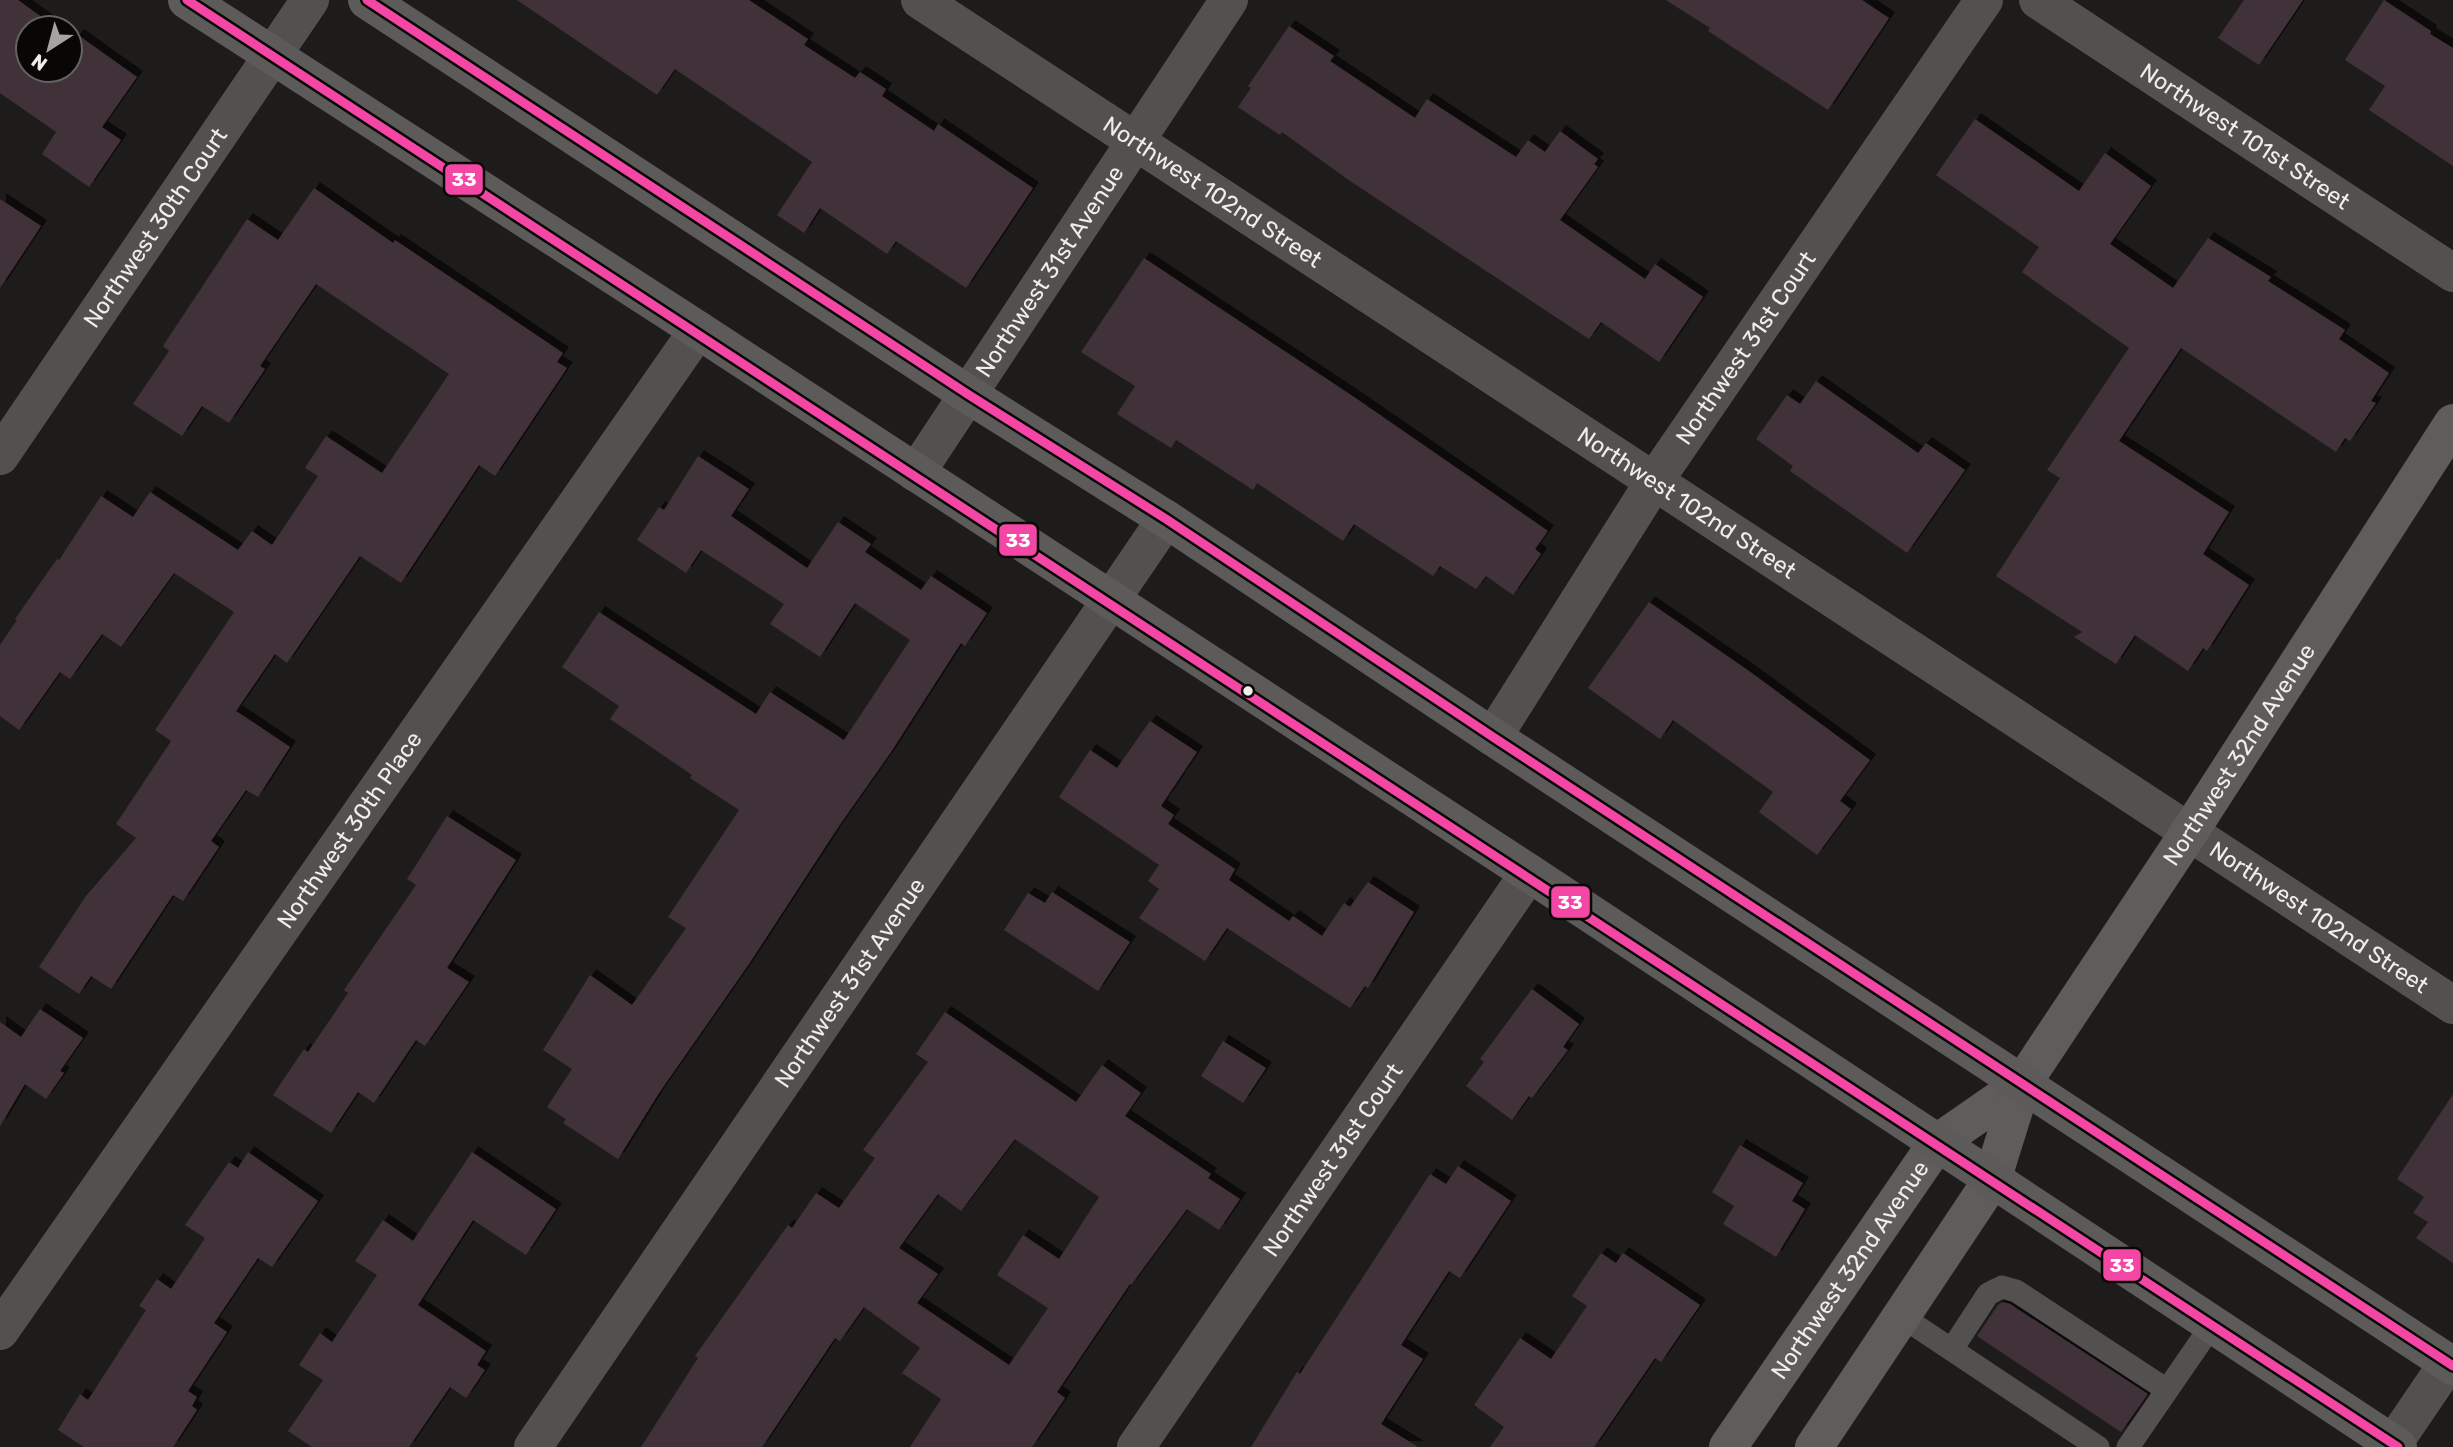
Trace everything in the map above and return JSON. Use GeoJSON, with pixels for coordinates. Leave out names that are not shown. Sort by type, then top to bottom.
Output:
{"type":"FeatureCollection","features":[{"type":"Feature","properties":{"kind":"main road"},"geometry":{"type":"LineString","coordinates":[[187,0],[1529,873],[2394,1446]]}},
{"type":"Feature","properties":{"kind":"main road"},"geometry":{"type":"LineString","coordinates":[[367,0],[970,395],[1166,519],[1493,737],[2450,1365]]}},
{"type":"Feature","properties":{"kind":"main road","name":"Northwest 32nd Avenue"},"geometry":{"type":"LineString","coordinates":[[1814,1447],[1992,1180],[2022,1084],[2190,831],[2453,423]]}},
{"type":"Feature","properties":{"kind":"main road","name":"Northwest 32nd Avenue"},"geometry":{"type":"LineString","coordinates":[[1728,1447],[1937,1143],[2022,1084]]}},
{"type":"Feature","properties":{"kind":"street","name":"Northwest 30th Court"},"geometry":{"type":"LineString","coordinates":[[0,456],[310,0]]}},
{"type":"Feature","properties":{"kind":"street","name":"Northwest 102nd Street"},"geometry":{"type":"LineString","coordinates":[[920,0],[2453,1005]]}},
{"type":"Feature","properties":{"kind":"street","name":"Northwest 31st Avenue"},"geometry":{"type":"LineString","coordinates":[[916,473],[1229,0]]}},
{"type":"Feature","properties":{"kind":"street","name":"Northwest 31st Court"},"geometry":{"type":"LineString","coordinates":[[1493,737],[1655,480],[1984,0]]}},
{"type":"Feature","properties":{"kind":"street","name":"Northwest 101st Street"},"geometry":{"type":"LineString","coordinates":[[2038,0],[2453,273]]}},
{"type":"Feature","properties":{"kind":"street","name":"Northwest 30th Place"},"geometry":{"type":"LineString","coordinates":[[0,1331],[698,330]]}},
{"type":"Feature","properties":{"kind":"street","name":"Northwest 31st Avenue"},"geometry":{"type":"LineString","coordinates":[[533,1447],[1166,519]]}},
{"type":"Feature","properties":{"kind":"street","name":"Northwest 31st Court"},"geometry":{"type":"LineString","coordinates":[[1136,1447],[1529,873]]}},
{"type":"Feature","properties":{"kind":"street"},"geometry":{"type":"LineString","coordinates":[[2394,1446],[2450,1365]]}},
{"type":"Feature","properties":{"kind":"lane"},"geometry":{"type":"LineString","coordinates":[[1952,1349],[1988,1294],[2002,1287],[2016,1290],[2167,1390]]}},
{"type":"Feature","properties":{"kind":"lane"},"geometry":{"type":"LineString","coordinates":[[1901,1316],[2098,1447]]}},
{"type":"Feature","properties":{"kind":"lane"},"geometry":{"type":"LineString","coordinates":[[2128,1447],[2212,1325]]}},
{"type":"Feature","properties":{"kind":"building"},"geometry":{"type":"Polygon","coordinates":[[[0,0],[18,0],[38,14],[14,14],[14,84],[84,84],[84,39],[137,77],[102,127],[121,140],[89,187],[42,154],[56,132],[0,93],[0,0]]]}},
{"type":"Feature","properties":{"kind":"building"},"geometry":{"type":"Polygon","coordinates":[[[517,0],[749,0],[808,39],[804,45],[855,78],[860,72],[886,89],[882,96],[934,131],[938,124],[1033,188],[966,288],[896,241],[887,254],[820,208],[804,233],[777,215],[812,162],[675,69],[657,95],[517,0]]]}},
{"type":"Feature","properties":{"kind":"building"},"geometry":{"type":"Polygon","coordinates":[[[1666,0],[1862,0],[1889,18],[1828,110],[1666,0]]]}},
{"type":"Feature","properties":{"kind":"building"},"geometry":{"type":"Polygon","coordinates":[[[2244,0],[2303,0],[2259,65],[2218,38],[2244,0]]]}},
{"type":"Feature","properties":{"kind":"building"},"geometry":{"type":"Polygon","coordinates":[[[2384,0],[2453,48],[2453,166],[2369,110],[2385,86],[2345,60],[2384,0]]]}},
{"type":"Feature","properties":{"kind":"building"},"geometry":{"type":"Polygon","coordinates":[[[1289,26],[1334,56],[1330,61],[1415,118],[1427,99],[1516,157],[1528,140],[1545,152],[1560,131],[1598,159],[1594,164],[1598,167],[1560,220],[1645,279],[1655,264],[1703,297],[1659,362],[1601,322],[1589,339],[1350,181],[1282,132],[1280,135],[1238,107],[1251,88],[1248,86],[1289,26]]]}},
{"type":"Feature","properties":{"kind":"building"},"geometry":{"type":"Polygon","coordinates":[[[1975,119],[2079,191],[2105,153],[2151,186],[2110,244],[2173,288],[2208,238],[2271,277],[2268,281],[2345,330],[2339,339],[2389,373],[2371,401],[2376,403],[2350,441],[2345,438],[2336,452],[2181,348],[2119,441],[2229,512],[2203,554],[2249,585],[2207,651],[2203,648],[2188,671],[2135,635],[2116,664],[2074,637],[2082,632],[1996,576],[2060,478],[2047,470],[2129,348],[2022,272],[2039,247],[1936,175],[1975,119]]]}},
{"type":"Feature","properties":{"kind":"building"},"geometry":{"type":"Polygon","coordinates":[[[314,188],[393,243],[395,240],[563,353],[557,362],[567,368],[495,476],[479,465],[401,583],[360,556],[287,663],[275,654],[236,711],[290,747],[258,797],[246,790],[211,841],[219,847],[183,901],[173,895],[111,989],[91,976],[79,994],[39,967],[86,896],[136,838],[116,824],[171,741],[155,730],[234,612],[174,573],[121,647],[102,634],[70,679],[60,672],[19,730],[0,716],[0,645],[17,620],[15,619],[57,559],[59,560],[101,496],[133,517],[150,492],[238,550],[252,531],[272,545],[318,476],[305,468],[326,436],[382,473],[449,374],[316,284],[260,366],[265,369],[229,423],[202,406],[182,436],[133,404],[169,351],[163,346],[247,219],[278,240],[314,188]]]}},
{"type":"Feature","properties":{"kind":"building"},"geometry":{"type":"Polygon","coordinates":[[[0,199],[41,226],[0,288],[0,199]]]}},
{"type":"Feature","properties":{"kind":"building"},"geometry":{"type":"Polygon","coordinates":[[[1144,258],[1354,397],[1548,531],[1535,549],[1541,554],[1513,595],[1486,576],[1476,589],[1440,566],[1433,576],[1354,524],[1343,541],[1257,483],[1253,490],[1176,440],[1171,448],[1117,414],[1135,386],[1081,352],[1144,258]]]}},
{"type":"Feature","properties":{"kind":"building"},"geometry":{"type":"Polygon","coordinates":[[[1816,381],[1918,453],[1926,443],[1965,470],[1907,553],[1790,471],[1793,466],[1756,439],[1787,395],[1800,404],[1816,381]]]}},
{"type":"Feature","properties":{"kind":"building"},"geometry":{"type":"Polygon","coordinates":[[[698,456],[749,489],[731,516],[807,568],[838,522],[871,544],[865,552],[921,590],[931,576],[987,613],[965,646],[961,643],[749,964],[659,1093],[618,1159],[563,1123],[566,1119],[547,1107],[572,1069],[543,1050],[590,975],[632,1005],[686,928],[668,917],[739,810],[610,719],[619,706],[562,667],[599,612],[756,714],[770,692],[844,740],[910,640],[855,603],[820,657],[770,624],[784,604],[701,550],[686,573],[637,540],[659,507],[664,510],[698,456]]]}},
{"type":"Feature","properties":{"kind":"building"},"geometry":{"type":"Polygon","coordinates":[[[1649,602],[1870,760],[1840,801],[1851,809],[1817,855],[1759,812],[1773,792],[1673,720],[1660,739],[1588,688],[1649,602]]]}},
{"type":"Feature","properties":{"kind":"building"},"geometry":{"type":"Polygon","coordinates":[[[1150,721],[1197,752],[1161,806],[1174,815],[1168,824],[1235,869],[1229,880],[1289,921],[1293,916],[1322,936],[1344,903],[1350,907],[1368,882],[1414,912],[1368,988],[1365,986],[1350,1008],[1227,928],[1205,961],[1139,918],[1159,889],[1148,881],[1159,865],[1059,797],[1090,750],[1117,768],[1150,721]]]}},
{"type":"Feature","properties":{"kind":"building"},"geometry":{"type":"Polygon","coordinates":[[[447,816],[516,860],[447,968],[469,982],[425,1046],[416,1040],[374,1103],[358,1092],[331,1133],[273,1095],[304,1049],[308,1052],[348,993],[344,990],[416,885],[407,879],[447,816]]]}},
{"type":"Feature","properties":{"kind":"building"},"geometry":{"type":"Polygon","coordinates":[[[1052,892],[1130,942],[1098,991],[1004,930],[1028,893],[1045,903],[1052,892]]]}},
{"type":"Feature","properties":{"kind":"building"},"geometry":{"type":"Polygon","coordinates":[[[1532,989],[1579,1024],[1563,1047],[1568,1050],[1512,1120],[1466,1086],[1484,1062],[1480,1059],[1532,989]]]}},
{"type":"Feature","properties":{"kind":"building"},"geometry":{"type":"Polygon","coordinates":[[[40,1009],[83,1038],[60,1071],[64,1073],[46,1099],[25,1084],[0,1126],[0,1022],[21,1037],[40,1009]]]}},
{"type":"Feature","properties":{"kind":"building"},"geometry":{"type":"Polygon","coordinates":[[[945,1012],[1076,1102],[1102,1065],[1141,1093],[1125,1116],[1211,1174],[1208,1178],[1240,1199],[1219,1230],[1187,1209],[1130,1284],[1057,1392],[1065,1398],[1032,1447],[910,1447],[941,1399],[902,1373],[920,1348],[864,1307],[840,1341],[835,1338],[762,1447],[641,1447],[698,1358],[695,1356],[788,1225],[792,1228],[816,1193],[839,1208],[875,1158],[863,1150],[928,1062],[916,1054],[945,1012]],[[1015,1139],[961,1211],[938,1194],[899,1248],[938,1274],[917,1303],[1009,1365],[1048,1308],[997,1275],[1023,1235],[1059,1259],[1099,1197],[1015,1139]]]}},
{"type":"Feature","properties":{"kind":"building"},"geometry":{"type":"Polygon","coordinates":[[[1223,1041],[1266,1068],[1243,1103],[1201,1076],[1223,1041]]]}},
{"type":"Feature","properties":{"kind":"building"},"geometry":{"type":"Polygon","coordinates":[[[2453,1094],[2453,1263],[2416,1238],[2428,1222],[2413,1213],[2424,1197],[2397,1179],[2453,1094]]]}},
{"type":"Feature","properties":{"kind":"building"},"geometry":{"type":"Polygon","coordinates":[[[1740,1145],[1803,1183],[1792,1201],[1805,1209],[1776,1257],[1723,1224],[1734,1206],[1712,1192],[1740,1145]]]}},
{"type":"Feature","properties":{"kind":"building"},"geometry":{"type":"Polygon","coordinates":[[[248,1152],[318,1201],[272,1267],[258,1258],[214,1323],[227,1332],[188,1391],[197,1397],[192,1406],[197,1410],[173,1447],[84,1447],[58,1430],[80,1394],[88,1400],[146,1310],[139,1306],[157,1279],[171,1289],[205,1238],[185,1225],[229,1162],[238,1168],[248,1152]]]}},
{"type":"Feature","properties":{"kind":"building"},"geometry":{"type":"Polygon","coordinates":[[[472,1152],[556,1209],[526,1255],[473,1220],[418,1305],[486,1351],[477,1365],[485,1370],[466,1398],[450,1387],[409,1447],[312,1447],[288,1431],[323,1380],[299,1365],[320,1333],[332,1342],[377,1275],[355,1261],[383,1220],[413,1241],[472,1152]]]}},
{"type":"Feature","properties":{"kind":"building"},"geometry":{"type":"Polygon","coordinates":[[[1458,1166],[1511,1201],[1460,1278],[1449,1271],[1401,1345],[1423,1359],[1381,1424],[1418,1447],[1251,1447],[1297,1372],[1300,1374],[1430,1174],[1446,1184],[1458,1166]]]}},
{"type":"Feature","properties":{"kind":"building"},"geometry":{"type":"Polygon","coordinates":[[[1601,1253],[1616,1263],[1623,1253],[1700,1305],[1661,1362],[1655,1358],[1594,1447],[1490,1447],[1504,1427],[1474,1405],[1520,1338],[1551,1359],[1587,1306],[1572,1296],[1601,1253]]]}},
{"type":"Feature","properties":{"kind":"building"},"geometry":{"type":"Polygon","coordinates":[[[2003,1302],[2148,1394],[2121,1432],[1977,1336],[1998,1305],[2003,1302]]]}},
{"type":"Feature","properties":{"kind":"transit line","name":"33"},"geometry":{"type":"LineString","coordinates":[[187,0],[1294,721],[2398,1447]]}},
{"type":"Feature","properties":{"kind":"transit line","name":"33"},"geometry":{"type":"LineString","coordinates":[[367,0],[969,395],[1166,519],[1493,737],[2453,1366]]}}]}
